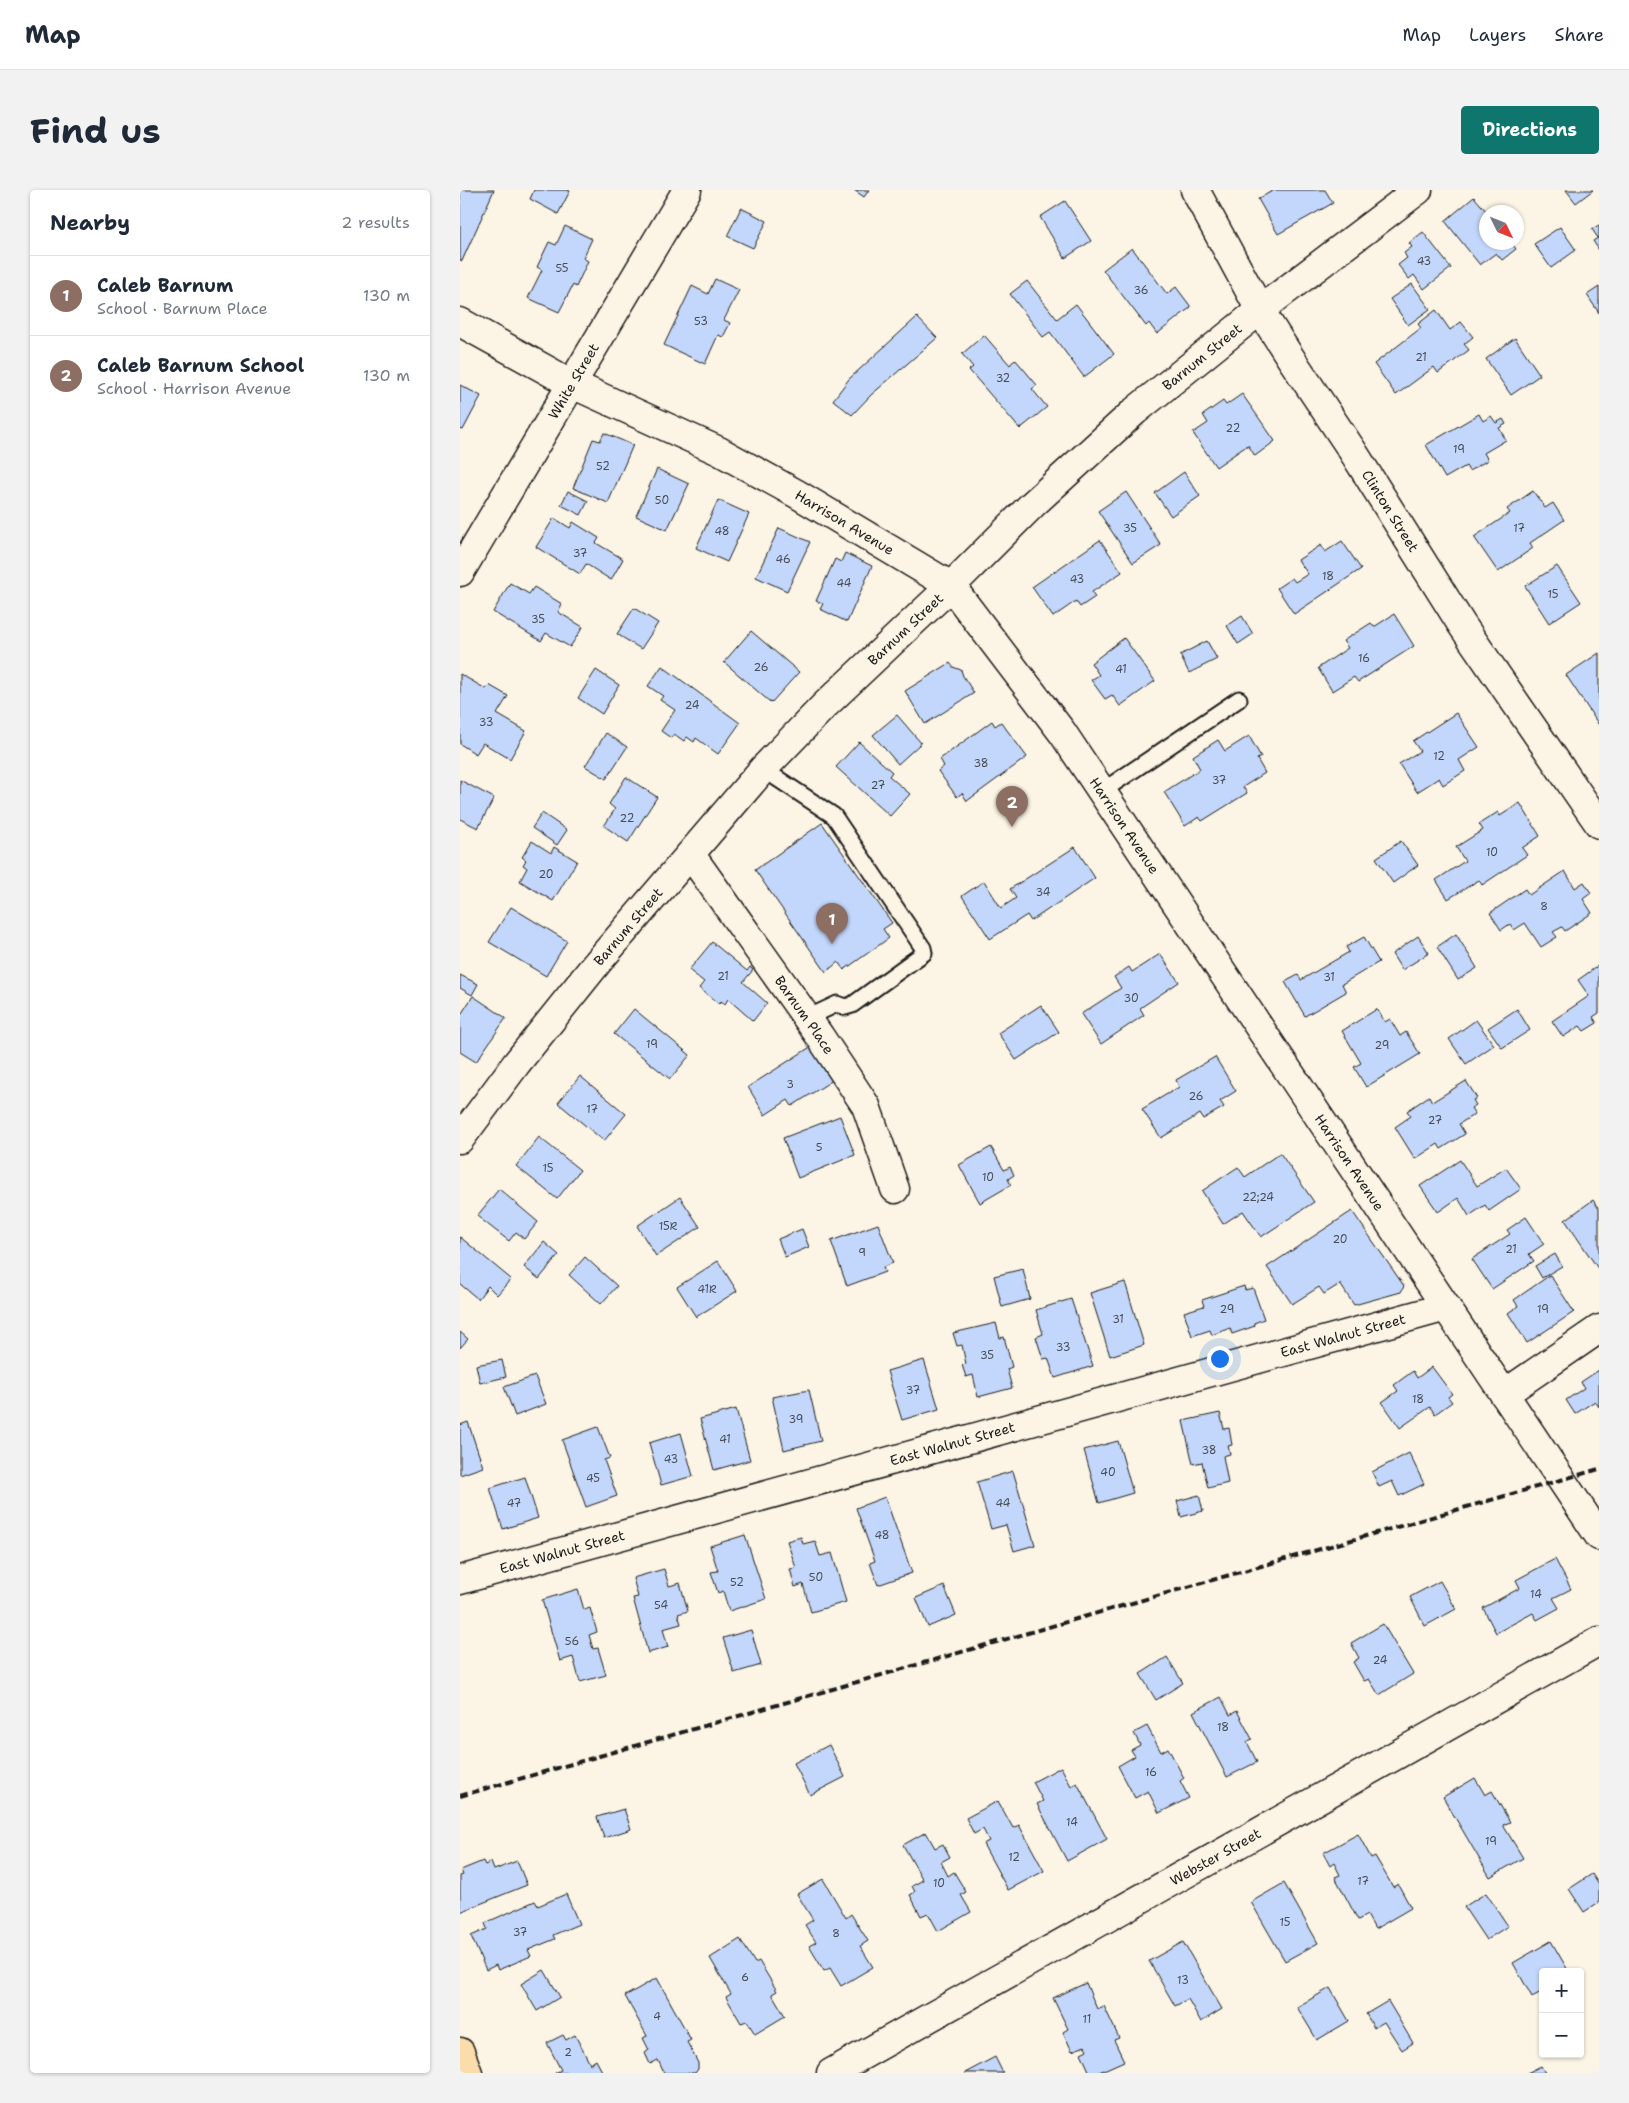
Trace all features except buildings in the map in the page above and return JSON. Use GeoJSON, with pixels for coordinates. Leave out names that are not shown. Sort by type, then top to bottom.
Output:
{"type":"FeatureCollection","features":[{"type":"Feature","properties":{"kind":"main road"},"geometry":{"type":"LineString","coordinates":[[460,2052],[468,2073]]}},
{"type":"Feature","properties":{"kind":"street","name":"White Street"},"geometry":{"type":"LineString","coordinates":[[460,572],[687,190]]}},
{"type":"Feature","properties":{"kind":"street","name":"Clinton Street"},"geometry":{"type":"LineString","coordinates":[[1195,190],[1260,310],[1352,450],[1462,625],[1599,824]]}},
{"type":"Feature","properties":{"kind":"street","name":"Barnum Street"},"geometry":{"type":"LineString","coordinates":[[460,1139],[552,1018],[763,769],[824,706],[951,586],[1033,504],[1135,411],[1260,310],[1418,190]]}},
{"type":"Feature","properties":{"kind":"street","name":"Harrison Avenue"},"geometry":{"type":"LineString","coordinates":[[460,322],[572,384],[719,452],[797,494],[951,586],[1062,732],[1599,1536]]}},
{"type":"Feature","properties":{"kind":"street","name":"Barnum Place"},"geometry":{"type":"LineString","coordinates":[[691,855],[807,1018],[866,1106],[895,1188]]}},
{"type":"Feature","properties":{"kind":"street","name":"East Walnut Street"},"geometry":{"type":"LineString","coordinates":[[460,1580],[1446,1307]]}},
{"type":"Feature","properties":{"kind":"street"},"geometry":{"type":"LineString","coordinates":[[1504,1394],[1599,1328]]}},
{"type":"Feature","properties":{"kind":"street","name":"Webster Street"},"geometry":{"type":"LineString","coordinates":[[831,2073],[1599,1641]]}},
{"type":"Feature","properties":{"kind":"lane"},"geometry":{"type":"LineString","coordinates":[[1101,792],[1239,699]]}},
{"type":"Feature","properties":{"kind":"lane"},"geometry":{"type":"LineString","coordinates":[[763,769],[834,816],[923,948],[924,953],[852,1005],[846,1008],[837,1004],[807,1018]]}},
{"type":"Feature","properties":{"kind":"railway"},"geometry":{"type":"LineString","coordinates":[[460,1796],[1599,1469]]}},
{"type":"Feature","properties":{"kind":"place","name":"Caleb Barnum School"},"geometry":{"type":"Point","coordinates":[1012,827]}},
{"type":"Feature","properties":{"kind":"place","name":"Caleb Barnum"},"geometry":{"type":"Point","coordinates":[832,944]}}]}
